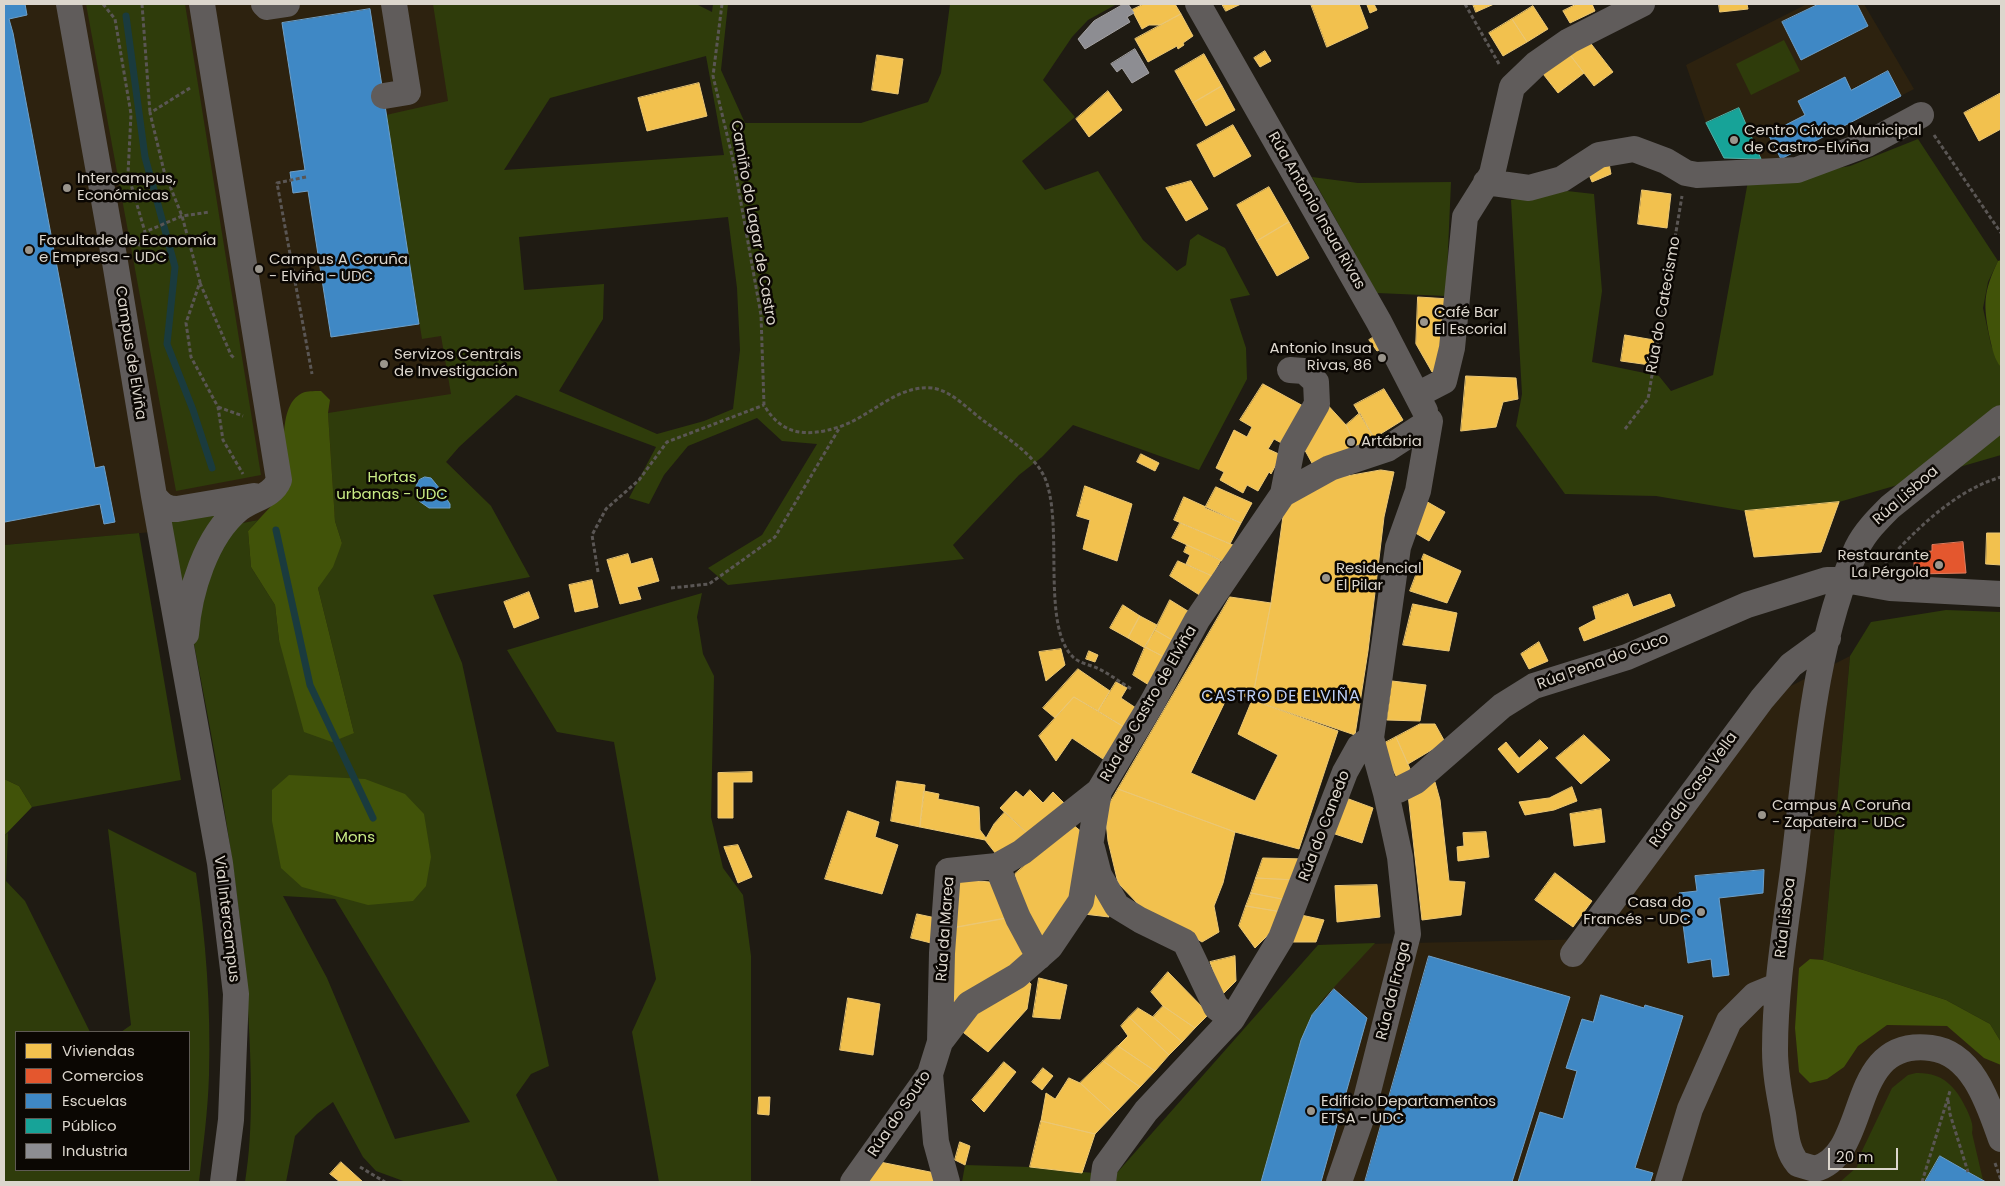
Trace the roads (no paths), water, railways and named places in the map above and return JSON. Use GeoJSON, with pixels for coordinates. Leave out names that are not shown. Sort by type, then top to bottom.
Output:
{"type":"FeatureCollection","features":[{"type":"Feature","properties":{"kind":"street","name":"Campus de Elviña"},"geometry":{"type":"LineString","coordinates":[[69,4],[114,253],[154,496],[184,657]]}},
{"type":"Feature","properties":{"kind":"street"},"geometry":{"type":"LineString","coordinates":[[184,657],[190,604],[204,559],[230,518],[240,508],[279,480],[202,4]]}},
{"type":"Feature","properties":{"kind":"street"},"geometry":{"type":"LineString","coordinates":[[264,4],[267,7],[288,4]]}},
{"type":"Feature","properties":{"kind":"street"},"geometry":{"type":"LineString","coordinates":[[384,96],[408,92],[394,4]]}},
{"type":"Feature","properties":{"kind":"street","name":"Rúa Antonio Insua Rivas"},"geometry":{"type":"LineString","coordinates":[[1198,4],[1379,322],[1430,421]]}},
{"type":"Feature","properties":{"kind":"street"},"geometry":{"type":"LineString","coordinates":[[1417,395],[1444,381],[1452,348],[1465,217],[1492,174],[1512,87],[1536,64],[1569,41],[1642,4]]}},
{"type":"Feature","properties":{"kind":"street"},"geometry":{"type":"LineString","coordinates":[[1486,182],[1529,188],[1562,179],[1599,155],[1634,149],[1666,161],[1686,173],[1697,175],[1797,170],[1867,144],[1921,115]]}},
{"type":"Feature","properties":{"kind":"street"},"geometry":{"type":"LineString","coordinates":[[1283,494],[1292,448],[1317,404],[1316,382],[1304,372],[1290,370]]}},
{"type":"Feature","properties":{"kind":"street","name":"Rúa Lisboa"},"geometry":{"type":"LineString","coordinates":[[1998,1151],[1972,1073],[1957,1058],[1938,1048],[1914,1048],[1889,1058],[1878,1066],[1870,1079],[1846,1140],[1832,1161],[1825,1166],[1815,1169],[1798,1164],[1788,1146],[1775,1052],[1777,986],[1801,788],[1817,686],[1828,638],[1854,582],[1857,547],[1874,523],[1897,502],[2001,418]]}},
{"type":"Feature","properties":{"kind":"street"},"geometry":{"type":"LineString","coordinates":[[1371,738],[1398,547],[1418,490],[1430,421]]}},
{"type":"Feature","properties":{"kind":"street","name":"Rúa de Castro de Elviña"},"geometry":{"type":"LineString","coordinates":[[940,1042],[970,1004],[1017,976],[1050,947],[1081,901],[1099,791],[1152,703],[1197,620],[1283,494],[1330,468],[1387,449],[1430,421]]}},
{"type":"Feature","properties":{"kind":"street"},"geometry":{"type":"LineString","coordinates":[[154,496],[161,505],[168,509],[177,509],[261,494]]}},
{"type":"Feature","properties":{"kind":"street","name":"Rúa Pena do Cuco"},"geometry":{"type":"LineString","coordinates":[[1386,793],[1398,790],[1416,781],[1502,706],[1534,686],[1628,657],[1747,605],[1827,580],[1890,588],[2001,594]]}},
{"type":"Feature","properties":{"kind":"street","name":"Rúa da Casa Vella"},"geometry":{"type":"LineString","coordinates":[[1573,954],[1762,699],[1791,665],[1828,638]]}},
{"type":"Feature","properties":{"kind":"street","name":"Vial Intercampus"},"geometry":{"type":"LineString","coordinates":[[184,657],[220,863],[236,994],[231,1120],[223,1182]]}},
{"type":"Feature","properties":{"kind":"street","name":"Rúa da Fraga"},"geometry":{"type":"LineString","coordinates":[[1339,1182],[1361,1119],[1408,934],[1400,857],[1386,793],[1371,738]]}},
{"type":"Feature","properties":{"kind":"street","name":"Rúa do Canedo"},"geometry":{"type":"LineString","coordinates":[[1103,1182],[1105,1167],[1146,1111],[1232,1019],[1282,938],[1344,772],[1359,747],[1371,738]]}},
{"type":"Feature","properties":{"kind":"street","name":"Rúa da Marea"},"geometry":{"type":"LineString","coordinates":[[940,1042],[942,953],[948,871],[997,866],[1022,852],[1099,791]]}},
{"type":"Feature","properties":{"kind":"street"},"geometry":{"type":"LineString","coordinates":[[1090,837],[1099,875],[1117,906],[1140,920],[1185,942],[1216,1006],[1232,1019]]}},
{"type":"Feature","properties":{"kind":"street"},"geometry":{"type":"LineString","coordinates":[[997,866],[1018,918],[1039,957]]}},
{"type":"Feature","properties":{"kind":"street"},"geometry":{"type":"LineString","coordinates":[[1668,1182],[1690,1109],[1729,1022],[1755,995],[1777,986]]}},
{"type":"Feature","properties":{"kind":"street","name":"Rúa do Souto"},"geometry":{"type":"LineString","coordinates":[[853,1182],[930,1074],[940,1042]]}},
{"type":"Feature","properties":{"kind":"street"},"geometry":{"type":"LineString","coordinates":[[930,1074],[936,1142],[947,1182]]}},
{"type":"Feature","properties":{"kind":"waterway"},"geometry":{"type":"LineString","coordinates":[[126,16],[145,157],[175,267],[167,344],[193,410],[212,468]]}},
{"type":"Feature","properties":{"kind":"waterway"},"geometry":{"type":"LineString","coordinates":[[276,530],[310,685],[373,818]]}},
{"type":"Feature","properties":{"kind":"place","name":"Centro Cívico Municipal de Castro-Elviña"},"geometry":{"type":"Point","coordinates":[1734,140]}},
{"type":"Feature","properties":{"kind":"place","name":"Intercampus, Económicas"},"geometry":{"type":"Point","coordinates":[67,188]}},
{"type":"Feature","properties":{"kind":"place","name":"Facultade de Economía e Empresa - UDC"},"geometry":{"type":"Point","coordinates":[29,250]}},
{"type":"Feature","properties":{"kind":"place","name":"Campus A Coruña - Elviña - UDC"},"geometry":{"type":"Point","coordinates":[259,269]}},
{"type":"Feature","properties":{"kind":"place","name":"Café Bar El Escorial"},"geometry":{"type":"Point","coordinates":[1424,322]}},
{"type":"Feature","properties":{"kind":"place","name":"Antonio Insua Rivas, 86"},"geometry":{"type":"Point","coordinates":[1382,358]}},
{"type":"Feature","properties":{"kind":"place","name":"Servizos Centrais de Investigación"},"geometry":{"type":"Point","coordinates":[384,364]}},
{"type":"Feature","properties":{"kind":"place","name":"Artábria"},"geometry":{"type":"Point","coordinates":[1351,442]}},
{"type":"Feature","properties":{"kind":"place","name":"Restaurante La Pérgola"},"geometry":{"type":"Point","coordinates":[1939,565]}},
{"type":"Feature","properties":{"kind":"place","name":"Residencial El Pilar"},"geometry":{"type":"Point","coordinates":[1326,578]}},
{"type":"Feature","properties":{"kind":"place","name":"Campus A Coruña - Zapateira - UDC"},"geometry":{"type":"Point","coordinates":[1762,815]}},
{"type":"Feature","properties":{"kind":"place","name":"Casa do Francés - UDC"},"geometry":{"type":"Point","coordinates":[1701,912]}},
{"type":"Feature","properties":{"kind":"place","name":"Edificio Departamentos ETSA - UDC"},"geometry":{"type":"Point","coordinates":[1311,1111]}},
{"type":"Feature","properties":{"kind":"district","name":"CASTRO DE ELVIÑA"},"geometry":{"type":"Point","coordinates":[1281,697]}},
{"type":"Feature","properties":{"kind":"park label","name":"Hortas urbanas - UDC"},"geometry":{"type":"Point","coordinates":[392,486]}},
{"type":"Feature","properties":{"kind":"park label","name":"Mons"},"geometry":{"type":"Point","coordinates":[355,838]}}]}
